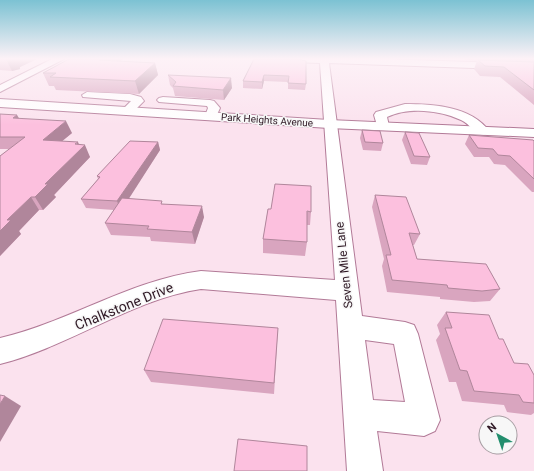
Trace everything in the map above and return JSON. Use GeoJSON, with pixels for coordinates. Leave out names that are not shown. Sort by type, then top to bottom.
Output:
{"type":"FeatureCollection","features":[{"type":"Feature","properties":{"kind":"main road","name":"Park Heights Avenue"},"geometry":{"type":"LineString","coordinates":[[0,103],[329,124],[534,133]]}},
{"type":"Feature","properties":{"kind":"street"},"geometry":{"type":"LineString","coordinates":[[0,89],[16,81]]}},
{"type":"Feature","properties":{"kind":"street","name":"Seven Mile Lane"},"geometry":{"type":"LineString","coordinates":[[326,81],[365,471]]}},
{"type":"Feature","properties":{"kind":"street"},"geometry":{"type":"LineString","coordinates":[[87,95],[130,97],[138,101],[127,111]]}},
{"type":"Feature","properties":{"kind":"street"},"geometry":{"type":"LineString","coordinates":[[163,100],[210,103],[214,108],[211,116]]}},
{"type":"Feature","properties":{"kind":"street"},"geometry":{"type":"LineString","coordinates":[[382,126],[380,115],[394,109],[405,108],[438,110],[459,115],[474,122],[482,131]]}},
{"type":"Feature","properties":{"kind":"street","name":"Chalkstone Drive"},"geometry":{"type":"LineString","coordinates":[[0,351],[21,346],[45,337],[148,293],[186,282],[200,280],[346,291]]}},
{"type":"Feature","properties":{"kind":"street"},"geometry":{"type":"LineString","coordinates":[[350,326],[405,334],[424,420],[359,414]]}},
{"type":"Feature","properties":{"kind":"building"},"geometry":{"type":"Polygon","coordinates":[[[175,81],[229,81],[223,90],[173,86],[176,82],[175,81]]]}},
{"type":"Feature","properties":{"kind":"building"},"geometry":{"type":"Polygon","coordinates":[[[243,81],[262,81],[262,82],[243,81]]]}},
{"type":"Feature","properties":{"kind":"building"},"geometry":{"type":"Polygon","coordinates":[[[288,81],[306,81],[306,84],[288,83],[288,81]]]}},
{"type":"Feature","properties":{"kind":"building"},"geometry":{"type":"Polygon","coordinates":[[[522,81],[534,81],[534,90],[522,81]]]}},
{"type":"Feature","properties":{"kind":"building"},"geometry":{"type":"Polygon","coordinates":[[[0,114],[17,115],[13,118],[66,121],[43,140],[78,142],[75,144],[85,145],[45,184],[48,184],[35,197],[31,197],[7,220],[11,220],[0,231],[0,156],[25,137],[0,137],[0,114]]]}},
{"type":"Feature","properties":{"kind":"building"},"geometry":{"type":"Polygon","coordinates":[[[362,130],[380,131],[383,143],[365,142],[362,130]]]}},
{"type":"Feature","properties":{"kind":"building"},"geometry":{"type":"Polygon","coordinates":[[[405,132],[419,133],[430,157],[414,156],[405,132]]]}},
{"type":"Feature","properties":{"kind":"building"},"geometry":{"type":"Polygon","coordinates":[[[469,135],[533,140],[534,179],[510,156],[498,155],[493,149],[478,148],[469,135]]]}},
{"type":"Feature","properties":{"kind":"building"},"geometry":{"type":"Polygon","coordinates":[[[130,141],[158,142],[117,201],[81,199],[100,177],[97,176],[130,141]]]}},
{"type":"Feature","properties":{"kind":"building"},"geometry":{"type":"Polygon","coordinates":[[[275,184],[311,186],[311,212],[307,211],[307,242],[263,239],[268,209],[271,209],[275,184]]]}},
{"type":"Feature","properties":{"kind":"building"},"geometry":{"type":"Polygon","coordinates":[[[375,195],[406,197],[420,234],[409,233],[417,259],[486,264],[500,289],[482,291],[448,288],[447,285],[392,280],[386,255],[391,255],[375,195]]]}},
{"type":"Feature","properties":{"kind":"building"},"geometry":{"type":"Polygon","coordinates":[[[122,198],[162,201],[161,204],[202,206],[192,232],[147,229],[149,226],[105,223],[122,198]]]}},
{"type":"Feature","properties":{"kind":"building"},"geometry":{"type":"Polygon","coordinates":[[[446,312],[489,315],[499,339],[503,339],[514,363],[528,364],[534,375],[534,403],[523,402],[519,395],[474,391],[467,371],[460,370],[445,328],[452,328],[446,312]]]}},
{"type":"Feature","properties":{"kind":"building"},"geometry":{"type":"Polygon","coordinates":[[[163,319],[278,328],[274,383],[144,370],[163,319]]]}},
{"type":"Feature","properties":{"kind":"building"},"geometry":{"type":"Polygon","coordinates":[[[0,395],[5,396],[0,404],[0,395]]]}},
{"type":"Feature","properties":{"kind":"building"},"geometry":{"type":"Polygon","coordinates":[[[238,439],[307,446],[307,471],[234,471],[238,439]]]}}]}
